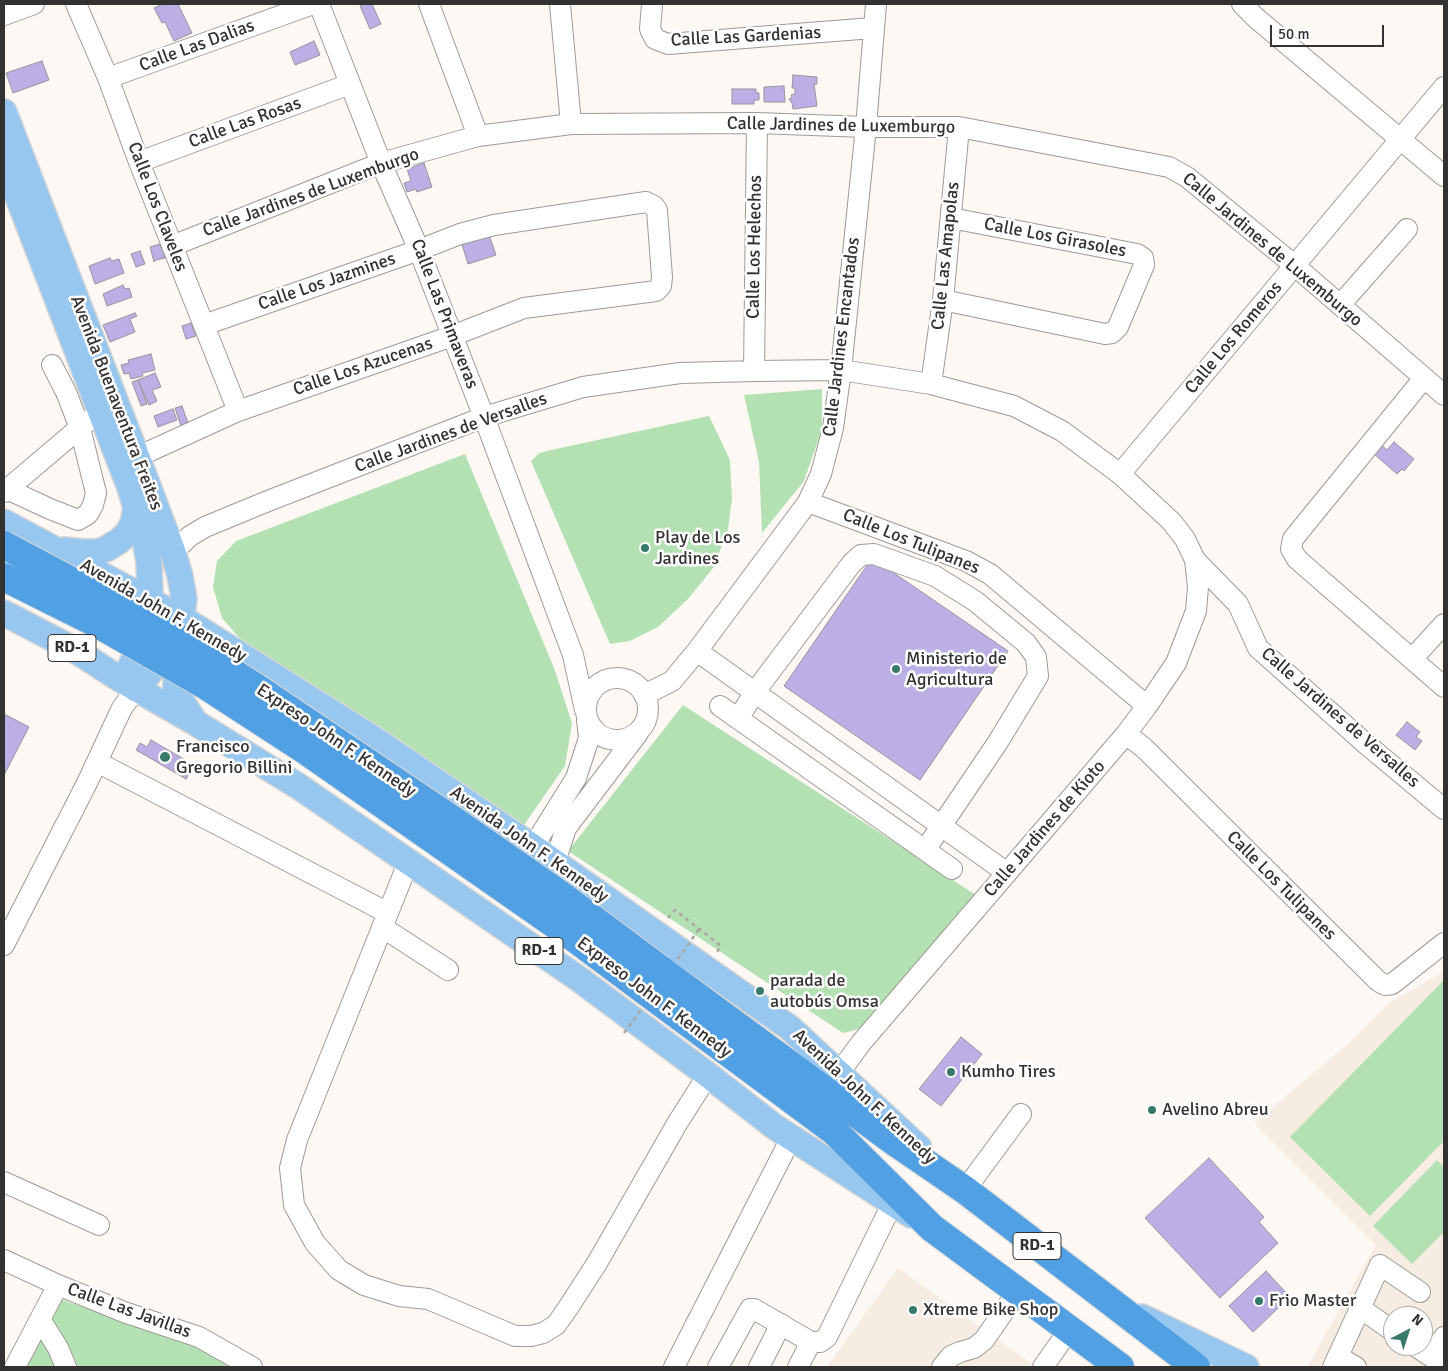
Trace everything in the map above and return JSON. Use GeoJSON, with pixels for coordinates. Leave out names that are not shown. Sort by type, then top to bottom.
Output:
{"type":"FeatureCollection","features":[{"type":"Feature","properties":{"kind":"highway","name":"Expreso John F. Kennedy"},"geometry":{"type":"LineString","coordinates":[[4,545],[190,645],[345,746],[558,893],[892,1140],[965,1190],[1110,1301]]}},
{"type":"Feature","properties":{"kind":"highway","name":"Expreso John F. Kennedy"},"geometry":{"type":"LineString","coordinates":[[4,577],[98,624],[205,684],[305,750],[573,938],[834,1131],[932,1228],[1120,1367]]}},
{"type":"Feature","properties":{"kind":"highway","name":"RD-1"},"geometry":{"type":"LineString","coordinates":[[1110,1301],[1196,1367]]}},
{"type":"Feature","properties":{"kind":"main road","name":"Avenida Buenaventura Freites"},"geometry":{"type":"LineString","coordinates":[[4,112],[138,457],[180,576],[184,598],[182,618],[174,644],[127,693]]}},
{"type":"Feature","properties":{"kind":"main road","name":"Avenida Buenaventura Freites"},"geometry":{"type":"LineString","coordinates":[[4,161],[136,507],[144,535],[149,562],[151,627],[127,693]]}},
{"type":"Feature","properties":{"kind":"main road"},"geometry":{"type":"LineString","coordinates":[[52,548],[82,552],[96,552],[106,549],[126,534],[133,523],[136,507]]}},
{"type":"Feature","properties":{"kind":"main road","name":"Avenida John F. Kennedy"},"geometry":{"type":"LineString","coordinates":[[4,522],[150,600],[226,645],[374,739],[555,862],[790,1028],[965,1190]]}},
{"type":"Feature","properties":{"kind":"main road"},"geometry":{"type":"LineString","coordinates":[[180,576],[190,590],[203,616],[226,645]]}},
{"type":"Feature","properties":{"kind":"main road"},"geometry":{"type":"LineString","coordinates":[[75,650],[90,650],[99,647],[106,642],[118,626],[119,602],[111,580]]}},
{"type":"Feature","properties":{"kind":"main road","name":"RD-1"},"geometry":{"type":"LineString","coordinates":[[4,613],[75,650],[127,693],[196,723],[298,786],[408,863],[472,904],[571,974],[775,1127],[932,1228]]}},
{"type":"Feature","properties":{"kind":"main road"},"geometry":{"type":"LineString","coordinates":[[196,723],[182,702],[176,688],[179,665],[184,656],[200,646],[226,645]]}},
{"type":"Feature","properties":{"kind":"main road","name":"RD-1"},"geometry":{"type":"LineString","coordinates":[[1110,1301],[1246,1367]]}},
{"type":"Feature","properties":{"kind":"street"},"geometry":{"type":"LineString","coordinates":[[4,14],[34,4]]}},
{"type":"Feature","properties":{"kind":"street","name":"Calle Los Claveles"},"geometry":{"type":"LineString","coordinates":[[76,4],[108,78],[139,162],[238,411]]}},
{"type":"Feature","properties":{"kind":"street","name":"Calle Las Dalias"},"geometry":{"type":"LineString","coordinates":[[108,78],[313,4]]}},
{"type":"Feature","properties":{"kind":"street","name":"Calle Las Primaveras"},"geometry":{"type":"LineString","coordinates":[[319,4],[381,163],[419,250],[573,655],[589,738],[576,778],[533,847]]}},
{"type":"Feature","properties":{"kind":"street"},"geometry":{"type":"LineString","coordinates":[[429,4],[478,136]]}},
{"type":"Feature","properties":{"kind":"street"},"geometry":{"type":"LineString","coordinates":[[560,4],[571,124]]}},
{"type":"Feature","properties":{"kind":"street","name":"Calle Las Gardenias"},"geometry":{"type":"LineString","coordinates":[[652,4],[650,29],[655,39],[668,44],[873,28]]}},
{"type":"Feature","properties":{"kind":"street","name":"Calle Jardines Encantados"},"geometry":{"type":"LineString","coordinates":[[644,695],[672,680],[697,651],[808,502],[821,474],[833,428],[841,370],[866,127],[876,4]]}},
{"type":"Feature","properties":{"kind":"street"},"geometry":{"type":"LineString","coordinates":[[1242,4],[1256,18],[1444,176]]}},
{"type":"Feature","properties":{"kind":"street","name":"Calle Las Rosas"},"geometry":{"type":"LineString","coordinates":[[139,162],[350,84]]}},
{"type":"Feature","properties":{"kind":"street","name":"Calle Los Romeros"},"geometry":{"type":"LineString","coordinates":[[1120,474],[1444,87]]}},
{"type":"Feature","properties":{"kind":"street","name":"Calle Jardines de Luxemburgo"},"geometry":{"type":"LineString","coordinates":[[172,246],[381,163],[478,136],[571,124],[757,123],[866,127],[959,127],[1169,167],[1187,177],[1294,265],[1444,394]]}},
{"type":"Feature","properties":{"kind":"street","name":"Calle Los Helechos"},"geometry":{"type":"LineString","coordinates":[[754,371],[757,123]]}},
{"type":"Feature","properties":{"kind":"street","name":"Calle Las Amapolas"},"geometry":{"type":"LineString","coordinates":[[931,384],[943,300],[959,127]]}},
{"type":"Feature","properties":{"kind":"street","name":"Calle Los Jazmines"},"geometry":{"type":"LineString","coordinates":[[204,325],[460,234],[494,225],[646,202],[654,206]]}},
{"type":"Feature","properties":{"kind":"street","name":"Calle Los Azucenas"},"geometry":{"type":"LineString","coordinates":[[138,457],[238,411],[452,336],[524,308],[656,291],[661,286],[662,277],[657,210],[654,206]]}},
{"type":"Feature","properties":{"kind":"street","name":"Calle Los Girasoles"},"geometry":{"type":"LineString","coordinates":[[943,300],[1105,334],[1112,333],[1118,327],[1144,265],[1143,258],[1137,254],[951,218]]}},
{"type":"Feature","properties":{"kind":"street"},"geometry":{"type":"LineString","coordinates":[[1340,305],[1406,229]]}},
{"type":"Feature","properties":{"kind":"street"},"geometry":{"type":"LineString","coordinates":[[52,365],[66,392],[80,428],[96,493],[93,505],[88,514],[78,520],[5,491],[80,428],[100,411]]}},
{"type":"Feature","properties":{"kind":"street","name":"Calle Jardines de Versalles"},"geometry":{"type":"LineString","coordinates":[[173,552],[190,536],[205,527],[484,417],[584,387],[680,373],[841,370],[931,384],[1014,406],[1062,431],[1120,474],[1170,521],[1185,539],[1195,560],[1238,604],[1258,648],[1366,744],[1444,809]]}},
{"type":"Feature","properties":{"kind":"street"},"geometry":{"type":"LineString","coordinates":[[1424,378],[1293,539],[1291,550],[1297,560],[1444,687]]}},
{"type":"Feature","properties":{"kind":"street","name":"Calle Los Tulipanes"},"geometry":{"type":"LineString","coordinates":[[808,502],[966,561],[990,574],[1147,706]]}},
{"type":"Feature","properties":{"kind":"street"},"geometry":{"type":"LineString","coordinates":[[738,719],[754,693],[852,564],[861,555],[874,554],[935,576],[976,601],[1026,643],[1036,657],[1038,676],[998,742],[925,850]]}},
{"type":"Feature","properties":{"kind":"street","name":"Calle Jardines de Kioto"},"geometry":{"type":"LineString","coordinates":[[839,1073],[861,1043],[1126,734],[1147,706],[1176,663],[1196,611],[1198,587],[1195,560]]}},
{"type":"Feature","properties":{"kind":"street"},"geometry":{"type":"LineString","coordinates":[[1412,659],[1444,624]]}},
{"type":"Feature","properties":{"kind":"street"},"geometry":{"type":"LineString","coordinates":[[697,651],[1007,874]]}},
{"type":"Feature","properties":{"kind":"street"},"geometry":{"type":"LineString","coordinates":[[573,655],[594,670],[613,678]]}},
{"type":"Feature","properties":{"kind":"street"},"geometry":{"type":"LineString","coordinates":[[555,862],[566,828],[640,730],[648,713],[644,695],[639,687],[631,682],[622,678],[613,678],[604,680],[596,685],[586,701],[586,715],[593,729],[601,736],[611,740],[622,740],[640,730]]}},
{"type":"Feature","properties":{"kind":"street"},"geometry":{"type":"LineString","coordinates":[[4,945],[97,762],[127,693]]}},
{"type":"Feature","properties":{"kind":"street"},"geometry":{"type":"LineString","coordinates":[[720,706],[952,869]]}},
{"type":"Feature","properties":{"kind":"street","name":"Calle Los Tulipanes"},"geometry":{"type":"LineString","coordinates":[[1126,734],[1144,748],[1378,981],[1385,985],[1392,984],[1444,943]]}},
{"type":"Feature","properties":{"kind":"street"},"geometry":{"type":"LineString","coordinates":[[97,762],[385,920],[448,970]]}},
{"type":"Feature","properties":{"kind":"street"},"geometry":{"type":"LineString","coordinates":[[408,863],[297,1140],[290,1168],[294,1205],[315,1243],[339,1270],[364,1285],[399,1296],[428,1299],[515,1336],[530,1336],[543,1333],[556,1325],[597,1263],[678,1122],[708,1075]]}},
{"type":"Feature","properties":{"kind":"street"},"geometry":{"type":"LineString","coordinates":[[965,1190],[1021,1114]]}},
{"type":"Feature","properties":{"kind":"street"},"geometry":{"type":"LineString","coordinates":[[674,1367],[791,1138]]}},
{"type":"Feature","properties":{"kind":"street"},"geometry":{"type":"LineString","coordinates":[[4,1182],[99,1225]]}},
{"type":"Feature","properties":{"kind":"street"},"geometry":{"type":"LineString","coordinates":[[718,1367],[750,1309],[754,1308],[811,1342],[820,1342],[826,1337],[892,1204]]}},
{"type":"Feature","properties":{"kind":"street","name":"Calle Las Javillas"},"geometry":{"type":"LineString","coordinates":[[4,1260],[124,1312],[198,1337],[252,1367]]}},
{"type":"Feature","properties":{"kind":"street"},"geometry":{"type":"LineString","coordinates":[[1356,1367],[1336,1362],[1380,1265],[1420,1292]]}},
{"type":"Feature","properties":{"kind":"street"},"geometry":{"type":"LineString","coordinates":[[15,1367],[58,1285]]}},
{"type":"Feature","properties":{"kind":"street"},"geometry":{"type":"LineString","coordinates":[[942,1367],[951,1356],[974,1348],[984,1340],[1018,1291]]}},
{"type":"Feature","properties":{"kind":"street"},"geometry":{"type":"LineString","coordinates":[[1360,1308],[1383,1324]]}},
{"type":"Feature","properties":{"kind":"street"},"geometry":{"type":"LineString","coordinates":[[40,1319],[61,1364]]}},
{"type":"Feature","properties":{"kind":"street"},"geometry":{"type":"LineString","coordinates":[[759,1367],[781,1324]]}},
{"type":"Feature","properties":{"kind":"street"},"geometry":{"type":"LineString","coordinates":[[1043,1367],[1069,1330]]}},
{"type":"Feature","properties":{"kind":"street"},"geometry":{"type":"LineString","coordinates":[[1433,1352],[1444,1337]]}},
{"type":"Feature","properties":{"kind":"street"},"geometry":{"type":"LineString","coordinates":[[798,1367],[811,1342]]}},
{"type":"Feature","properties":{"kind":"path"},"geometry":{"type":"LineString","coordinates":[[675,910],[722,946]]}},
{"type":"Feature","properties":{"kind":"shaded area"},"geometry":{"type":"Polygon","coordinates":[[[1444,972],[1444,1367],[1307,1367],[1376,1245],[1254,1123],[1354,1039],[1393,1000],[1444,972]]]}},
{"type":"Feature","properties":{"kind":"shaded area"},"geometry":{"type":"Polygon","coordinates":[[[898,1268],[1036,1367],[827,1367],[898,1268]]]}},
{"type":"Feature","properties":{"kind":"green space"},"geometry":{"type":"Polygon","coordinates":[[[822,389],[822,429],[804,481],[762,533],[759,462],[744,395],[822,389]]]}},
{"type":"Feature","properties":{"kind":"green space","name":"Play de Los Jardines"},"geometry":{"type":"Polygon","coordinates":[[[709,416],[730,460],[732,499],[728,529],[714,567],[688,599],[658,627],[630,641],[610,644],[531,461],[539,453],[709,416]]]}},
{"type":"Feature","properties":{"kind":"green space"},"geometry":{"type":"Polygon","coordinates":[[[465,454],[554,668],[572,723],[565,766],[524,825],[243,642],[222,618],[213,587],[217,561],[236,541],[465,454]]]}},
{"type":"Feature","properties":{"kind":"green space"},"geometry":{"type":"Polygon","coordinates":[[[683,705],[979,897],[864,1028],[843,1033],[568,851],[683,705]]]}},
{"type":"Feature","properties":{"kind":"green space"},"geometry":{"type":"Polygon","coordinates":[[[1444,980],[1444,1141],[1370,1216],[1290,1137],[1444,980]]]}},
{"type":"Feature","properties":{"kind":"green space"},"geometry":{"type":"Polygon","coordinates":[[[1437,1160],[1444,1167],[1444,1232],[1412,1264],[1373,1226],[1437,1160]]]}},
{"type":"Feature","properties":{"kind":"green space"},"geometry":{"type":"Polygon","coordinates":[[[54,1297],[197,1347],[229,1367],[14,1367],[54,1297]]]}},
{"type":"Feature","properties":{"kind":"building"},"geometry":{"type":"Polygon","coordinates":[[[163,4],[178,4],[192,33],[174,41],[165,22],[162,23],[154,8],[163,4]]]}},
{"type":"Feature","properties":{"kind":"building"},"geometry":{"type":"Polygon","coordinates":[[[372,4],[381,24],[370,29],[360,6],[372,4]]]}},
{"type":"Feature","properties":{"kind":"building"},"geometry":{"type":"Polygon","coordinates":[[[314,41],[320,55],[295,65],[290,52],[314,41]]]}},
{"type":"Feature","properties":{"kind":"building"},"geometry":{"type":"Polygon","coordinates":[[[42,61],[49,80],[13,93],[6,73],[42,61]]]}},
{"type":"Feature","properties":{"kind":"building"},"geometry":{"type":"Polygon","coordinates":[[[793,75],[817,77],[817,84],[814,84],[817,106],[793,109],[789,99],[792,98],[791,95],[795,94],[795,88],[792,88],[793,75]]]}},
{"type":"Feature","properties":{"kind":"building"},"geometry":{"type":"Polygon","coordinates":[[[784,86],[785,102],[764,102],[764,87],[784,86]]]}},
{"type":"Feature","properties":{"kind":"building"},"geometry":{"type":"Polygon","coordinates":[[[732,89],[756,89],[756,93],[759,93],[759,100],[754,100],[754,104],[732,104],[732,89]]]}},
{"type":"Feature","properties":{"kind":"building"},"geometry":{"type":"Polygon","coordinates":[[[424,163],[432,187],[417,192],[416,189],[407,192],[404,183],[411,181],[407,169],[424,163]]]}},
{"type":"Feature","properties":{"kind":"building"},"geometry":{"type":"Polygon","coordinates":[[[487,229],[496,255],[468,264],[460,238],[487,229]]]}},
{"type":"Feature","properties":{"kind":"building"},"geometry":{"type":"Polygon","coordinates":[[[160,244],[165,258],[154,262],[150,247],[160,244]]]}},
{"type":"Feature","properties":{"kind":"building"},"geometry":{"type":"Polygon","coordinates":[[[140,251],[145,264],[136,267],[131,254],[140,251]]]}},
{"type":"Feature","properties":{"kind":"building"},"geometry":{"type":"Polygon","coordinates":[[[110,258],[112,261],[119,259],[124,273],[95,284],[89,266],[110,258]]]}},
{"type":"Feature","properties":{"kind":"building"},"geometry":{"type":"Polygon","coordinates":[[[123,285],[125,289],[129,288],[132,297],[107,306],[103,294],[123,285]]]}},
{"type":"Feature","properties":{"kind":"building"},"geometry":{"type":"Polygon","coordinates":[[[135,313],[137,316],[130,319],[135,332],[110,342],[103,325],[135,313]]]}},
{"type":"Feature","properties":{"kind":"building"},"geometry":{"type":"Polygon","coordinates":[[[191,323],[196,336],[186,339],[182,326],[191,323]]]}},
{"type":"Feature","properties":{"kind":"building"},"geometry":{"type":"Polygon","coordinates":[[[151,354],[155,370],[142,373],[143,376],[131,379],[129,373],[124,374],[121,365],[129,363],[128,360],[151,354]]]}},
{"type":"Feature","properties":{"kind":"building"},"geometry":{"type":"Polygon","coordinates":[[[155,373],[161,387],[152,390],[157,401],[149,405],[138,380],[155,373]]]}},
{"type":"Feature","properties":{"kind":"building"},"geometry":{"type":"Polygon","coordinates":[[[138,380],[147,404],[141,406],[132,382],[138,380]]]}},
{"type":"Feature","properties":{"kind":"building"},"geometry":{"type":"Polygon","coordinates":[[[182,406],[188,423],[181,426],[175,408],[182,406]]]}},
{"type":"Feature","properties":{"kind":"building"},"geometry":{"type":"Polygon","coordinates":[[[173,409],[177,420],[158,427],[154,416],[173,409]]]}},
{"type":"Feature","properties":{"kind":"building"},"geometry":{"type":"Polygon","coordinates":[[[1394,442],[1414,459],[1404,471],[1402,469],[1397,474],[1373,453],[1380,444],[1387,450],[1394,442]]]}},
{"type":"Feature","properties":{"kind":"building","name":"Ministerio de Agricultura"},"geometry":{"type":"Polygon","coordinates":[[[872,558],[1008,651],[920,780],[784,686],[872,558]]]}},
{"type":"Feature","properties":{"kind":"building"},"geometry":{"type":"Polygon","coordinates":[[[4,714],[29,727],[4,775],[4,714]]]}},
{"type":"Feature","properties":{"kind":"building"},"geometry":{"type":"Polygon","coordinates":[[[1407,722],[1420,732],[1416,737],[1422,741],[1415,750],[1396,735],[1407,722]]]}},
{"type":"Feature","properties":{"kind":"building","name":"Francisco Gregorio Billini"},"geometry":{"type":"Polygon","coordinates":[[[151,740],[194,765],[186,779],[136,750],[140,743],[147,747],[151,740]]]}},
{"type":"Feature","properties":{"kind":"building","name":"Kumho Tires"},"geometry":{"type":"Polygon","coordinates":[[[961,1037],[982,1054],[941,1106],[919,1089],[961,1037]]]}},
{"type":"Feature","properties":{"kind":"building"},"geometry":{"type":"Polygon","coordinates":[[[1209,1158],[1264,1217],[1259,1222],[1278,1243],[1220,1298],[1145,1218],[1209,1158]]]}},
{"type":"Feature","properties":{"kind":"building","name":"Frio Master"},"geometry":{"type":"Polygon","coordinates":[[[1266,1271],[1290,1297],[1253,1332],[1229,1306],[1266,1271]]]}},
{"type":"Feature","properties":{"kind":"place","name":"Play de Los Jardines"},"geometry":{"type":"Point","coordinates":[645,548]}},
{"type":"Feature","properties":{"kind":"place","name":"Ministerio de Agricultura"},"geometry":{"type":"Point","coordinates":[896,669]}},
{"type":"Feature","properties":{"kind":"place","name":"Francisco Gregorio Billini"},"geometry":{"type":"Point","coordinates":[165,757]}},
{"type":"Feature","properties":{"kind":"place","name":"parada de autobús Omsa"},"geometry":{"type":"Point","coordinates":[760,991]}},
{"type":"Feature","properties":{"kind":"place","name":"Kumho Tires"},"geometry":{"type":"Point","coordinates":[951,1072]}},
{"type":"Feature","properties":{"kind":"place","name":"Avelino Abreu"},"geometry":{"type":"Point","coordinates":[1152,1110]}},
{"type":"Feature","properties":{"kind":"place","name":"Frio Master"},"geometry":{"type":"Point","coordinates":[1259,1301]}},
{"type":"Feature","properties":{"kind":"place","name":"Xtreme Bike Shop"},"geometry":{"type":"Point","coordinates":[913,1310]}}]}
